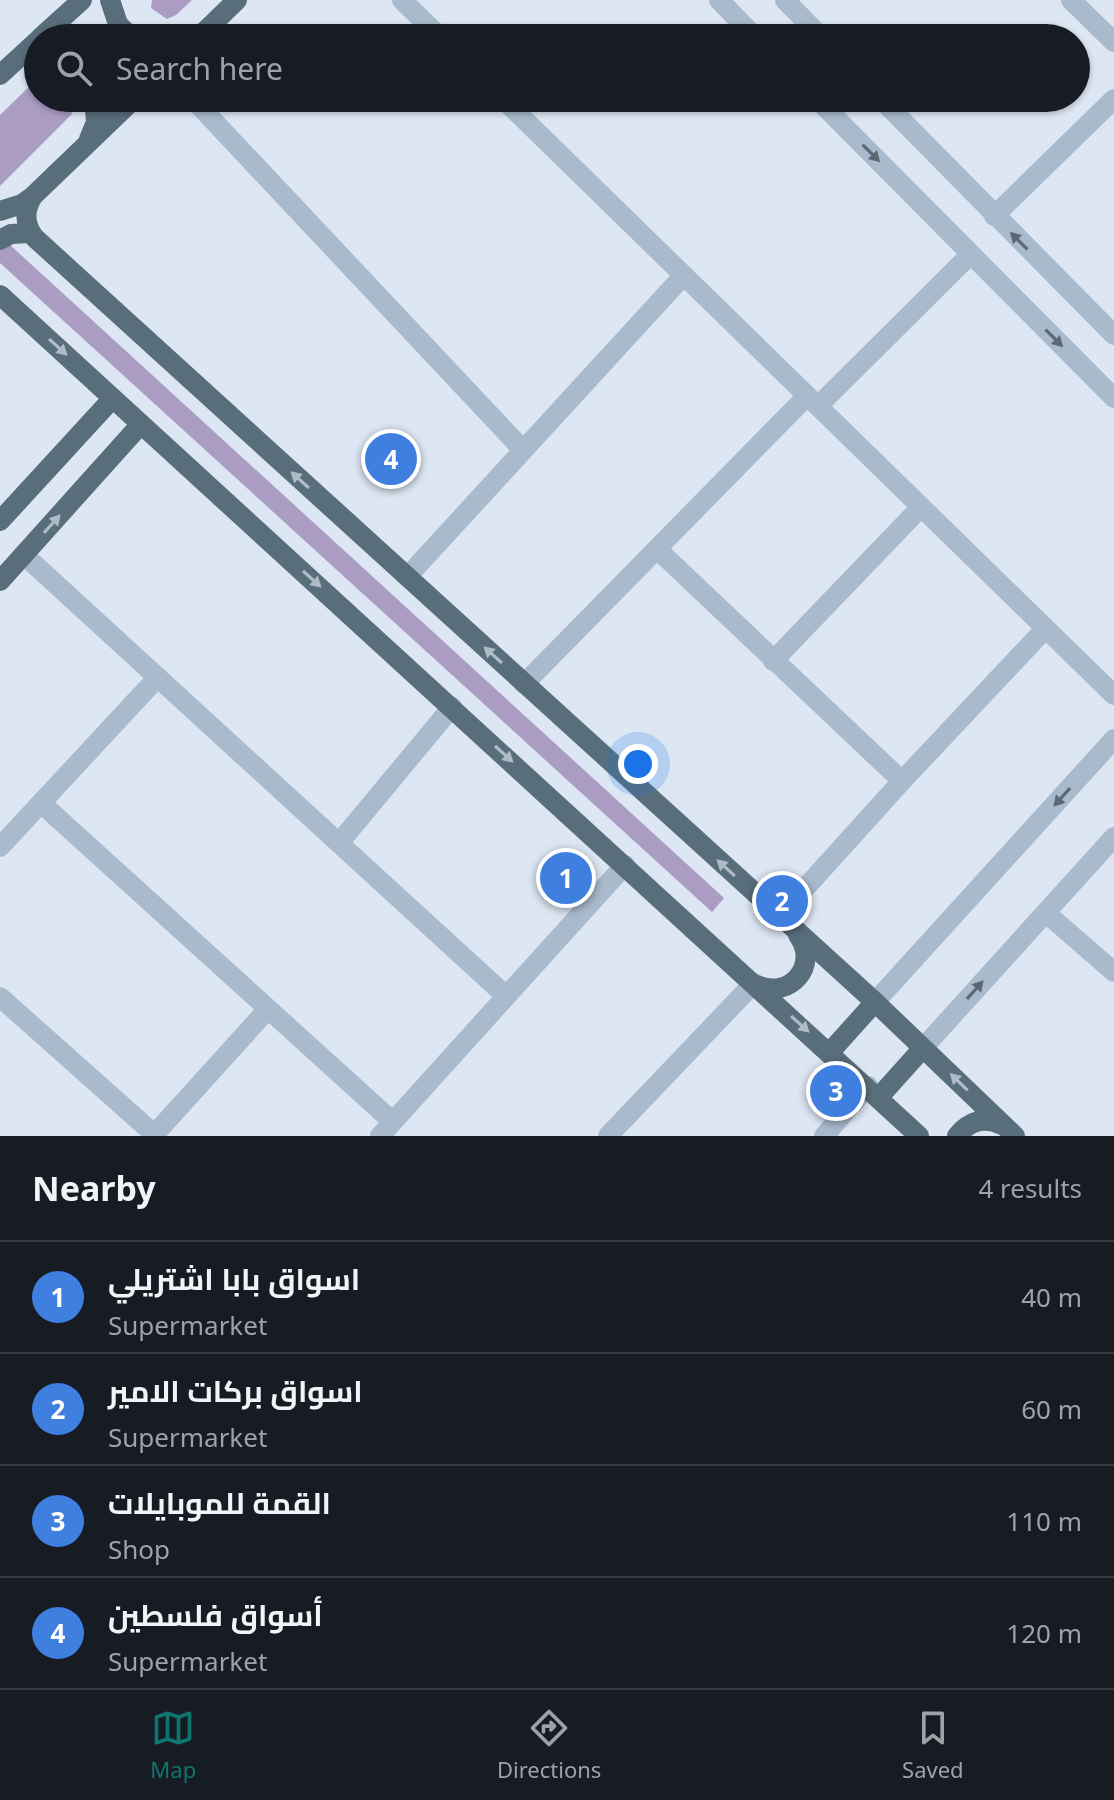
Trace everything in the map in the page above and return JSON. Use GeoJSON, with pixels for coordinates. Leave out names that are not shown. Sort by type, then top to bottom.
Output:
{"type":"FeatureCollection","features":[{"type":"Feature","properties":{"kind":"main road"},"geometry":{"type":"LineString","coordinates":[[56,24],[82,0]]}},
{"type":"Feature","properties":{"kind":"main road"},"geometry":{"type":"LineString","coordinates":[[110,0],[118,24]]}},
{"type":"Feature","properties":{"kind":"main road"},"geometry":{"type":"LineString","coordinates":[[212,24],[237,0]]}},
{"type":"Feature","properties":{"kind":"main road"},"geometry":{"type":"LineString","coordinates":[[1,74],[24,53]]}},
{"type":"Feature","properties":{"kind":"main road"},"geometry":{"type":"LineString","coordinates":[[1,74],[24,62]]}},
{"type":"Feature","properties":{"kind":"main road"},"geometry":{"type":"LineString","coordinates":[[82,149],[92,135],[95,112]]}},
{"type":"Feature","properties":{"kind":"main road"},"geometry":{"type":"LineString","coordinates":[[0,211],[22,204],[33,196],[120,112]]}},
{"type":"Feature","properties":{"kind":"main road"},"geometry":{"type":"LineString","coordinates":[[33,196],[26,217],[30,233],[875,1002],[1010,1132]]}},
{"type":"Feature","properties":{"kind":"main road"},"geometry":{"type":"LineString","coordinates":[[0,240],[11,234],[30,233]]}},
{"type":"Feature","properties":{"kind":"main road"},"geometry":{"type":"LineString","coordinates":[[0,295],[919,1136]]}},
{"type":"Feature","properties":{"kind":"main road"},"geometry":{"type":"LineString","coordinates":[[0,521],[113,398]]}},
{"type":"Feature","properties":{"kind":"main road"},"geometry":{"type":"LineString","coordinates":[[0,581],[141,424]]}},
{"type":"Feature","properties":{"kind":"main road"},"geometry":{"type":"LineString","coordinates":[[754,983],[779,989],[795,982],[807,958],[806,949],[797,934]]}},
{"type":"Feature","properties":{"kind":"main road"},"geometry":{"type":"LineString","coordinates":[[830,1052],[875,1002]]}},
{"type":"Feature","properties":{"kind":"main road"},"geometry":{"type":"LineString","coordinates":[[874,1092],[923,1048]]}},
{"type":"Feature","properties":{"kind":"main road"},"geometry":{"type":"LineString","coordinates":[[957,1136],[964,1127],[980,1120],[998,1122],[1010,1132]]}},
{"type":"Feature","properties":{"kind":"street"},"geometry":{"type":"LineString","coordinates":[[402,0],[427,24]]}},
{"type":"Feature","properties":{"kind":"street"},"geometry":{"type":"LineString","coordinates":[[719,0],[742,24]]}},
{"type":"Feature","properties":{"kind":"street"},"geometry":{"type":"LineString","coordinates":[[785,0],[808,24]]}},
{"type":"Feature","properties":{"kind":"street"},"geometry":{"type":"LineString","coordinates":[[1071,0],[1112,37]]}},
{"type":"Feature","properties":{"kind":"street"},"geometry":{"type":"LineString","coordinates":[[994,216],[1114,99]]}},
{"type":"Feature","properties":{"kind":"street"},"geometry":{"type":"LineString","coordinates":[[205,112],[523,450]]}},
{"type":"Feature","properties":{"kind":"street"},"geometry":{"type":"LineString","coordinates":[[516,112],[1114,695]]}},
{"type":"Feature","properties":{"kind":"street"},"geometry":{"type":"LineString","coordinates":[[830,112],[1114,398]]}},
{"type":"Feature","properties":{"kind":"street"},"geometry":{"type":"LineString","coordinates":[[894,112],[1114,335]]}},
{"type":"Feature","properties":{"kind":"street"},"geometry":{"type":"LineString","coordinates":[[524,684],[657,549],[970,255]]}},
{"type":"Feature","properties":{"kind":"street"},"geometry":{"type":"LineString","coordinates":[[407,577],[684,275]]}},
{"type":"Feature","properties":{"kind":"street"},"geometry":{"type":"LineString","coordinates":[[773,661],[921,507]]}},
{"type":"Feature","properties":{"kind":"street"},"geometry":{"type":"LineString","coordinates":[[657,549],[902,781]]}},
{"type":"Feature","properties":{"kind":"street"},"geometry":{"type":"LineString","coordinates":[[24,555],[506,996]]}},
{"type":"Feature","properties":{"kind":"street"},"geometry":{"type":"LineString","coordinates":[[779,917],[1045,629]]}},
{"type":"Feature","properties":{"kind":"street"},"geometry":{"type":"LineString","coordinates":[[0,847],[158,677]]}},
{"type":"Feature","properties":{"kind":"street"},"geometry":{"type":"LineString","coordinates":[[339,843],[452,707]]}},
{"type":"Feature","properties":{"kind":"street"},"geometry":{"type":"LineString","coordinates":[[875,1002],[1114,739]]}},
{"type":"Feature","properties":{"kind":"street"},"geometry":{"type":"LineString","coordinates":[[41,803],[268,1009],[386,1129],[625,865]]}},
{"type":"Feature","properties":{"kind":"street"},"geometry":{"type":"LineString","coordinates":[[923,1048],[1114,837]]}},
{"type":"Feature","properties":{"kind":"street"},"geometry":{"type":"LineString","coordinates":[[1046,913],[1114,972]]}},
{"type":"Feature","properties":{"kind":"street"},"geometry":{"type":"LineString","coordinates":[[608,1136],[754,983]]}},
{"type":"Feature","properties":{"kind":"street"},"geometry":{"type":"LineString","coordinates":[[0,997],[154,1135],[268,1009]]}},
{"type":"Feature","properties":{"kind":"street"},"geometry":{"type":"LineString","coordinates":[[824,1136],[874,1092]]}},
{"type":"Feature","properties":{"kind":"shaded area"},"geometry":{"type":"Polygon","coordinates":[[[152,0],[192,0],[167,19],[151,8],[152,0]]]}},
{"type":"Feature","properties":{"kind":"shaded area"},"geometry":{"type":"Polygon","coordinates":[[[24,92],[24,112],[72,114],[0,186],[0,115],[24,92]]]}},
{"type":"Feature","properties":{"kind":"shaded area"},"geometry":{"type":"Polygon","coordinates":[[[9,244],[724,898],[712,912],[0,263],[0,248],[9,244]]]}},
{"type":"Feature","properties":{"kind":"place","name":"أسواق فلسطين"},"geometry":{"type":"Point","coordinates":[391,459]}},
{"type":"Feature","properties":{"kind":"place","name":"اسواق بابا اشتريلي"},"geometry":{"type":"Point","coordinates":[566,878]}},
{"type":"Feature","properties":{"kind":"place","name":"اسواق بركات الامير"},"geometry":{"type":"Point","coordinates":[782,901]}},
{"type":"Feature","properties":{"kind":"place","name":"القمة للموبايلات"},"geometry":{"type":"Point","coordinates":[836,1091]}}]}
